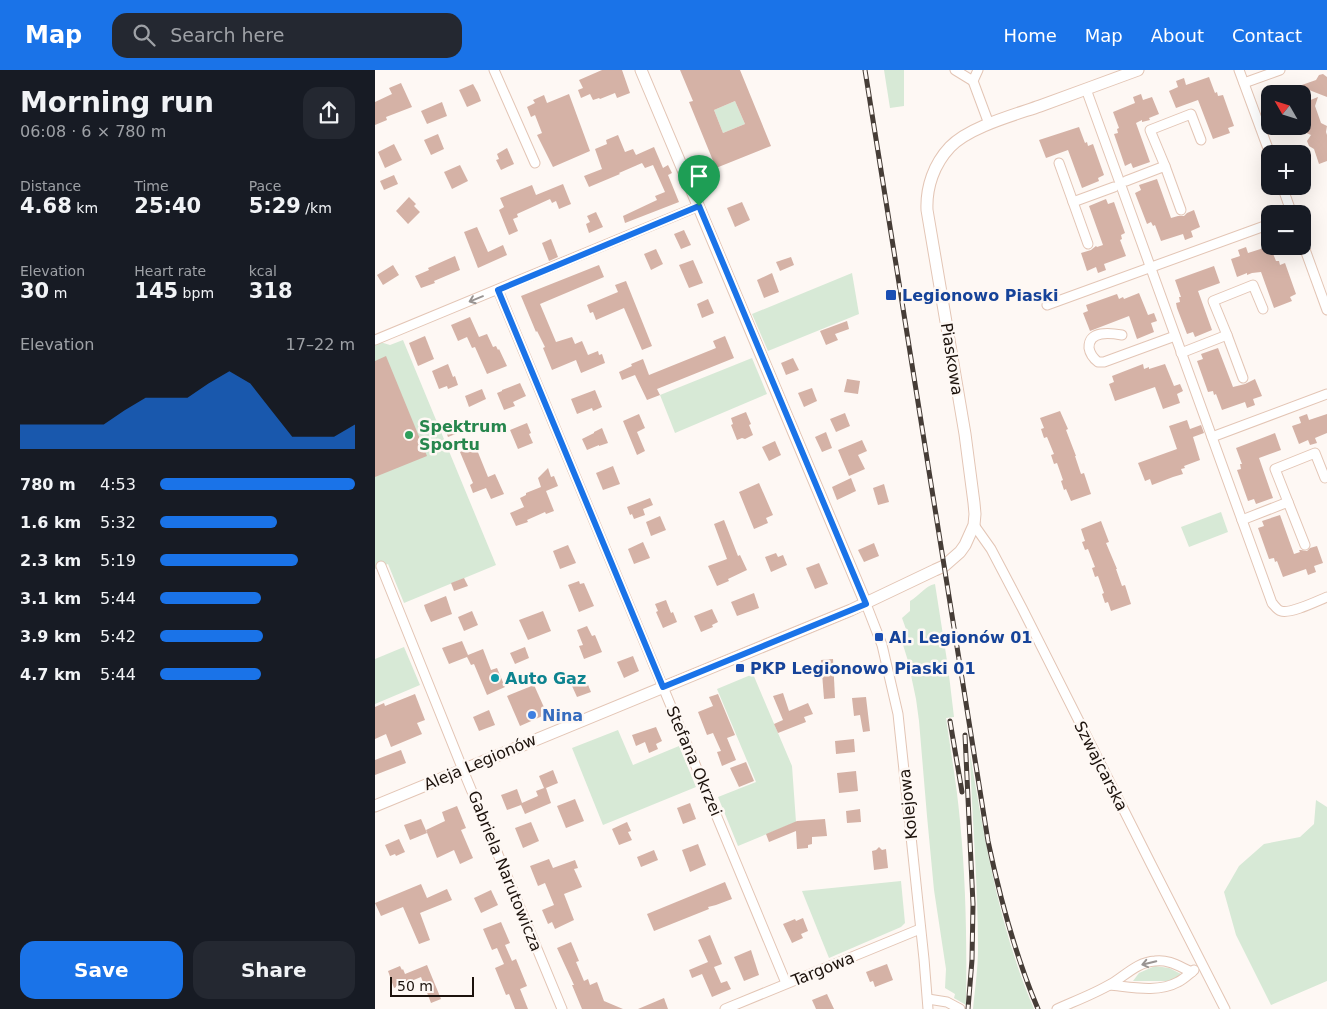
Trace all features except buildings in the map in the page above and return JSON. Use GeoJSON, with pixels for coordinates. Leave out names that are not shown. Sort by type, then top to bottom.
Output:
{"type":"FeatureCollection","features":[{"type":"Feature","properties":{"kind":"street"},"geometry":{"type":"LineString","coordinates":[[494,70],[535,163]]}},
{"type":"Feature","properties":{"kind":"street"},"geometry":{"type":"LineString","coordinates":[[641,70],[866,604]]}},
{"type":"Feature","properties":{"kind":"street"},"geometry":{"type":"LineString","coordinates":[[955,70],[973,81],[989,124]]}},
{"type":"Feature","properties":{"kind":"street"},"geometry":{"type":"LineString","coordinates":[[973,81],[978,70]]}},
{"type":"Feature","properties":{"kind":"street","name":"Piaskowa"},"geometry":{"type":"LineString","coordinates":[[944,566],[965,545],[974,525],[974,503],[969,461],[927,210],[927,198],[934,172],[940,159],[960,138],[989,124],[1138,70]]}},
{"type":"Feature","properties":{"kind":"street"},"geometry":{"type":"LineString","coordinates":[[1239,70],[1267,145]]}},
{"type":"Feature","properties":{"kind":"street"},"geometry":{"type":"LineString","coordinates":[[1244,83],[1280,70]]}},
{"type":"Feature","properties":{"kind":"street"},"geometry":{"type":"LineString","coordinates":[[1086,89],[1269,598],[1276,608],[1282,612],[1327,597]]}},
{"type":"Feature","properties":{"kind":"street"},"geometry":{"type":"LineString","coordinates":[[1181,210],[1150,130],[1191,114],[1201,140]]}},
{"type":"Feature","properties":{"kind":"street"},"geometry":{"type":"LineString","coordinates":[[1059,163],[1089,244]]}},
{"type":"Feature","properties":{"kind":"street"},"geometry":{"type":"LineString","coordinates":[[1125,181],[1165,166]]}},
{"type":"Feature","properties":{"kind":"street"},"geometry":{"type":"LineString","coordinates":[[1073,202],[1114,187]]}},
{"type":"Feature","properties":{"kind":"street"},"geometry":{"type":"LineString","coordinates":[[375,340],[699,206]]}},
{"type":"Feature","properties":{"kind":"street"},"geometry":{"type":"LineString","coordinates":[[1047,305],[1261,227]]}},
{"type":"Feature","properties":{"kind":"street"},"geometry":{"type":"LineString","coordinates":[[1307,255],[1327,310]]}},
{"type":"Feature","properties":{"kind":"street"},"geometry":{"type":"LineString","coordinates":[[1243,378],[1213,301],[1253,285],[1263,309]]}},
{"type":"Feature","properties":{"kind":"street","name":"Stefana Okrzei"},"geometry":{"type":"LineString","coordinates":[[498,290],[786,983]]}},
{"type":"Feature","properties":{"kind":"street"},"geometry":{"type":"LineString","coordinates":[[1122,335],[1099,334],[1090,341],[1089,351],[1098,362],[1104,362],[1175,336]]}},
{"type":"Feature","properties":{"kind":"street"},"geometry":{"type":"LineString","coordinates":[[1181,353],[1227,335]]}},
{"type":"Feature","properties":{"kind":"street"},"geometry":{"type":"LineString","coordinates":[[1212,437],[1327,394]]}},
{"type":"Feature","properties":{"kind":"street"},"geometry":{"type":"LineString","coordinates":[[1305,545],[1275,469],[1315,452],[1325,478]]}},
{"type":"Feature","properties":{"kind":"street"},"geometry":{"type":"LineString","coordinates":[[1242,520],[1288,502]]}},
{"type":"Feature","properties":{"kind":"street","name":"Szwajcarska"},"geometry":{"type":"LineString","coordinates":[[974,525],[996,558],[1225,1009]]}},
{"type":"Feature","properties":{"kind":"street","name":"Gabriela Narutowicza"},"geometry":{"type":"LineString","coordinates":[[381,566],[562,1009]]}},
{"type":"Feature","properties":{"kind":"street","name":"Aleja Legionów"},"geometry":{"type":"LineString","coordinates":[[375,806],[866,604],[944,566]]}},
{"type":"Feature","properties":{"kind":"street","name":"Kolejowa"},"geometry":{"type":"LineString","coordinates":[[866,604],[882,645],[898,714],[928,1009]]}},
{"type":"Feature","properties":{"kind":"street","name":"Targowa"},"geometry":{"type":"LineString","coordinates":[[725,1009],[921,929]]}},
{"type":"Feature","properties":{"kind":"street"},"geometry":{"type":"LineString","coordinates":[[1057,1009],[1110,985],[1147,962],[1156,960],[1169,962],[1192,972]]}},
{"type":"Feature","properties":{"kind":"street"},"geometry":{"type":"LineString","coordinates":[[1110,985],[1146,989],[1162,987],[1177,983],[1203,964]]}},
{"type":"Feature","properties":{"kind":"street"},"geometry":{"type":"LineString","coordinates":[[928,999],[947,1002],[960,1009]]}},
{"type":"Feature","properties":{"kind":"green space"},"geometry":{"type":"Polygon","coordinates":[[[884,70],[904,70],[904,106],[890,108],[884,70]]]}},
{"type":"Feature","properties":{"kind":"green space"},"geometry":{"type":"Polygon","coordinates":[[[735,101],[745,124],[723,133],[714,110],[735,101]]]}},
{"type":"Feature","properties":{"kind":"green space"},"geometry":{"type":"Polygon","coordinates":[[[852,273],[859,314],[768,351],[752,314],[852,273]]]}},
{"type":"Feature","properties":{"kind":"green space","name":"Spektrum Sportu"},"geometry":{"type":"Polygon","coordinates":[[[403,340],[496,565],[404,603],[388,564],[375,569],[375,344],[380,342],[390,345],[403,340]]]}},
{"type":"Feature","properties":{"kind":"green space"},"geometry":{"type":"Polygon","coordinates":[[[752,358],[767,394],[675,433],[660,395],[752,358]]]}},
{"type":"Feature","properties":{"kind":"green space"},"geometry":{"type":"Polygon","coordinates":[[[1221,512],[1228,532],[1189,547],[1181,527],[1221,512]]]}},
{"type":"Feature","properties":{"kind":"green space"},"geometry":{"type":"Polygon","coordinates":[[[935,584],[954,717],[946,718],[957,795],[964,867],[966,1005],[954,998],[955,994],[945,988],[946,969],[934,890],[919,721],[908,661],[900,635],[907,632],[902,618],[910,611],[910,601],[935,584]]]}},
{"type":"Feature","properties":{"kind":"green space"},"geometry":{"type":"Polygon","coordinates":[[[404,647],[420,685],[375,704],[375,659],[404,647]]]}},
{"type":"Feature","properties":{"kind":"green space"},"geometry":{"type":"Polygon","coordinates":[[[753,674],[792,766],[796,822],[738,846],[718,797],[756,782],[717,689],[753,674]]]}},
{"type":"Feature","properties":{"kind":"green space"},"geometry":{"type":"Polygon","coordinates":[[[618,730],[633,765],[679,746],[696,787],[603,825],[572,748],[618,730]]]}},
{"type":"Feature","properties":{"kind":"green space"},"geometry":{"type":"Polygon","coordinates":[[[970,754],[1002,916],[1011,947],[1034,1009],[973,1009],[978,924],[970,754]]]}},
{"type":"Feature","properties":{"kind":"green space"},"geometry":{"type":"Polygon","coordinates":[[[1316,800],[1327,807],[1327,981],[1271,1005],[1236,935],[1224,892],[1239,866],[1264,844],[1300,837],[1314,824],[1316,800]]]}},
{"type":"Feature","properties":{"kind":"green space"},"geometry":{"type":"Polygon","coordinates":[[[901,881],[905,923],[901,927],[829,958],[802,891],[901,881]]]}},
{"type":"Feature","properties":{"kind":"green space"},"geometry":{"type":"Polygon","coordinates":[[[1155,966],[1169,968],[1183,975],[1168,981],[1133,981],[1139,973],[1155,966]]]}},
{"type":"Feature","properties":{"kind":"railway"},"geometry":{"type":"LineString","coordinates":[[865,70],[988,841],[1009,926],[1022,968],[1038,1009]]}},
{"type":"Feature","properties":{"kind":"railway"},"geometry":{"type":"LineString","coordinates":[[950,721],[962,792]]}},
{"type":"Feature","properties":{"kind":"railway"},"geometry":{"type":"LineString","coordinates":[[965,735],[973,904],[972,960],[968,1009]]}},
{"type":"Feature","properties":{"kind":"place","name":"Legionowo Piaski"},"geometry":{"type":"Point","coordinates":[891,295]}},
{"type":"Feature","properties":{"kind":"place","name":"Spektrum Sportu"},"geometry":{"type":"Point","coordinates":[409,435]}},
{"type":"Feature","properties":{"kind":"place","name":"Al. Legionów 01"},"geometry":{"type":"Point","coordinates":[879,637]}},
{"type":"Feature","properties":{"kind":"place","name":"PKP Legionowo Piaski 01"},"geometry":{"type":"Point","coordinates":[740,668]}},
{"type":"Feature","properties":{"kind":"place","name":"Auto Gaz"},"geometry":{"type":"Point","coordinates":[495,678]}},
{"type":"Feature","properties":{"kind":"place","name":"Nina"},"geometry":{"type":"Point","coordinates":[532,715]}},
{"type":"Feature","properties":{"kind":"route"},"geometry":{"type":"LineString","coordinates":[[699,206],[866,604],[663,687],[498,290],[699,206]]}}]}
